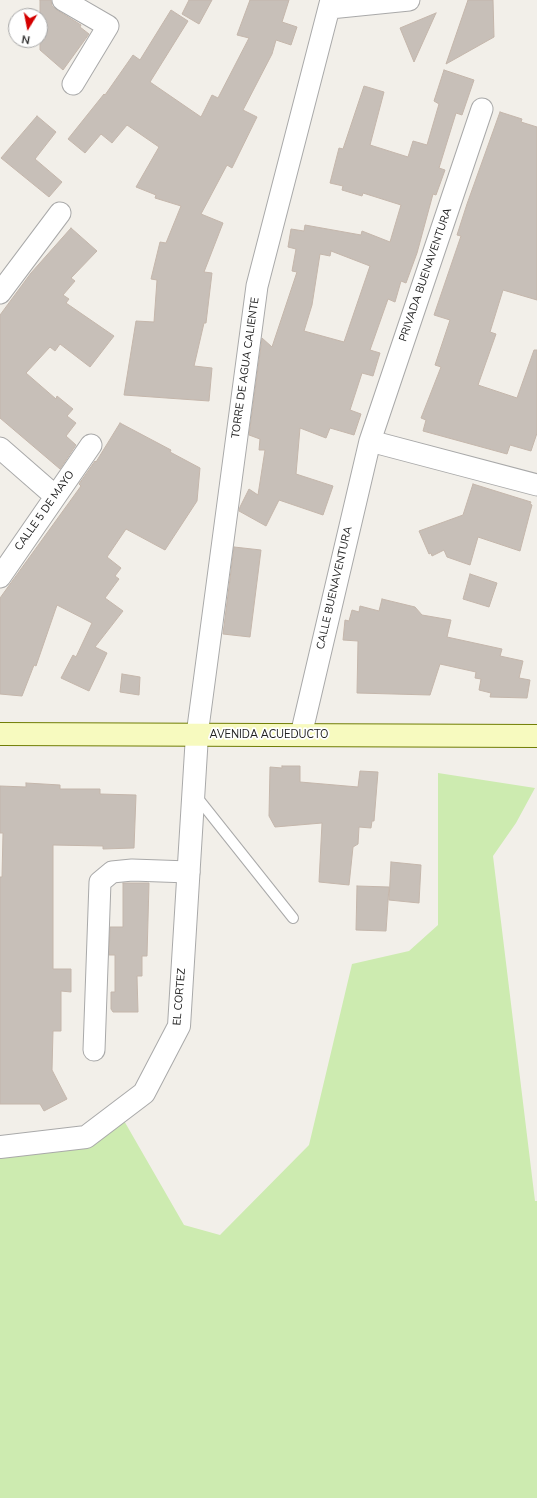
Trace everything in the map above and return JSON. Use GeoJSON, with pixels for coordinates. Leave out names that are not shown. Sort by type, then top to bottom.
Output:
{"type":"FeatureCollection","features":[{"type":"Feature","properties":{"kind":"main road","name":"AVENIDA ACUEDUCTO"},"geometry":{"type":"LineString","coordinates":[[0,734],[537,736]]}},
{"type":"Feature","properties":{"kind":"street"},"geometry":{"type":"LineString","coordinates":[[63,0],[108,26],[73,84]]}},
{"type":"Feature","properties":{"kind":"street"},"geometry":{"type":"LineString","coordinates":[[331,4],[409,0]]}},
{"type":"Feature","properties":{"kind":"street","name":"TORRE DE AGUA CALIENTE"},"geometry":{"type":"LineString","coordinates":[[197,735],[257,286],[331,4]]}},
{"type":"Feature","properties":{"kind":"street","name":"PRIVADA BUENAVENTURA"},"geometry":{"type":"LineString","coordinates":[[370,441],[482,109]]}},
{"type":"Feature","properties":{"kind":"street"},"geometry":{"type":"LineString","coordinates":[[0,294],[60,213]]}},
{"type":"Feature","properties":{"kind":"street"},"geometry":{"type":"LineString","coordinates":[[370,441],[535,479]]}},
{"type":"Feature","properties":{"kind":"street","name":"CALLE BUENAVENTURA"},"geometry":{"type":"LineString","coordinates":[[301,735],[370,441]]}},
{"type":"Feature","properties":{"kind":"street","name":"CALLE 5 DE MAYO"},"geometry":{"type":"LineString","coordinates":[[0,577],[91,445]]}},
{"type":"Feature","properties":{"kind":"street"},"geometry":{"type":"LineString","coordinates":[[0,448],[55,496]]}},
{"type":"Feature","properties":{"kind":"street","name":"EL CORTEZ"},"geometry":{"type":"LineString","coordinates":[[0,1147],[86,1137],[144,1093],[179,1026],[197,735]]}},
{"type":"Feature","properties":{"kind":"street"},"geometry":{"type":"LineString","coordinates":[[94,1050],[100,882],[112,872],[132,870],[188,872]]}},
{"type":"Feature","properties":{"kind":"lane"},"geometry":{"type":"LineString","coordinates":[[194,793],[293,918]]}},
{"type":"Feature","properties":{"kind":"green space"},"geometry":{"type":"Polygon","coordinates":[[[438,773],[535,788],[516,823],[493,856],[535,1201],[537,1201],[537,1498],[0,1498],[0,1147],[86,1137],[119,1112],[184,1225],[220,1235],[309,1145],[352,964],[409,951],[438,925],[438,773]]]}},
{"type":"Feature","properties":{"kind":"building"},"geometry":{"type":"Polygon","coordinates":[[[40,0],[51,0],[52,6],[81,25],[80,27],[89,34],[63,70],[40,50],[40,48],[48,48],[48,8],[40,8],[40,0]]]}},
{"type":"Feature","properties":{"kind":"building"},"geometry":{"type":"Polygon","coordinates":[[[189,0],[212,0],[199,24],[182,14],[189,0]]]}},
{"type":"Feature","properties":{"kind":"building"},"geometry":{"type":"Polygon","coordinates":[[[250,0],[289,0],[282,22],[297,27],[291,45],[276,40],[272,54],[243,110],[257,117],[232,168],[227,165],[201,214],[223,223],[204,272],[212,273],[206,323],[204,323],[194,366],[212,368],[209,401],[124,395],[136,321],[154,322],[157,280],[151,279],[160,242],[166,243],[181,206],[155,198],[156,195],[136,187],[159,147],[127,125],[112,143],[101,134],[85,153],[68,139],[104,94],[105,95],[133,55],[140,60],[171,10],[188,21],[150,82],[201,117],[212,95],[218,98],[249,38],[237,35],[250,0]]]}},
{"type":"Feature","properties":{"kind":"building"},"geometry":{"type":"Polygon","coordinates":[[[468,0],[493,0],[494,37],[446,64],[468,0]]]}},
{"type":"Feature","properties":{"kind":"building"},"geometry":{"type":"Polygon","coordinates":[[[436,13],[414,62],[400,28],[436,13]]]}},
{"type":"Feature","properties":{"kind":"building"},"geometry":{"type":"Polygon","coordinates":[[[444,70],[474,80],[462,115],[456,113],[439,168],[445,170],[436,195],[433,194],[417,253],[406,283],[401,281],[395,302],[388,299],[370,350],[380,353],[373,376],[362,373],[350,410],[361,414],[354,435],[330,428],[326,438],[300,428],[296,474],[333,486],[323,515],[279,500],[266,526],[239,511],[249,489],[258,495],[265,450],[259,450],[260,439],[249,435],[262,338],[272,347],[297,272],[292,271],[296,249],[288,247],[291,229],[304,231],[305,225],[361,235],[362,231],[390,242],[401,205],[363,193],[362,196],[342,190],[343,186],[330,183],[339,148],[343,149],[364,86],[384,92],[370,145],[408,157],[413,141],[427,145],[439,104],[434,101],[444,70]],[[331,251],[330,256],[320,254],[312,305],[304,331],[344,342],[370,266],[331,251]]]}},
{"type":"Feature","properties":{"kind":"building"},"geometry":{"type":"Polygon","coordinates":[[[500,112],[522,119],[521,122],[537,127],[537,300],[503,290],[490,332],[496,334],[478,385],[517,398],[534,350],[537,350],[537,433],[531,451],[510,445],[507,454],[423,431],[426,420],[421,418],[441,367],[435,365],[450,320],[434,315],[461,236],[457,235],[467,204],[500,112]]]}},
{"type":"Feature","properties":{"kind":"building"},"geometry":{"type":"Polygon","coordinates":[[[37,116],[56,132],[35,159],[62,182],[49,197],[1,158],[37,116]]]}},
{"type":"Feature","properties":{"kind":"building"},"geometry":{"type":"Polygon","coordinates":[[[71,228],[97,251],[71,278],[75,281],[63,295],[69,299],[66,303],[114,336],[90,367],[60,344],[55,351],[50,347],[26,373],[56,399],[57,396],[73,409],[67,416],[76,423],[66,436],[76,445],[60,469],[0,418],[0,315],[31,273],[71,228]]]}},
{"type":"Feature","properties":{"kind":"building"},"geometry":{"type":"Polygon","coordinates":[[[120,423],[171,450],[170,452],[200,468],[197,501],[165,550],[126,529],[107,557],[121,568],[115,576],[119,579],[105,598],[123,611],[95,647],[107,653],[89,691],[61,678],[73,655],[76,657],[92,623],[57,605],[36,666],[34,665],[22,696],[0,694],[0,598],[81,486],[79,484],[95,461],[96,462],[120,423]]]}},
{"type":"Feature","properties":{"kind":"building"},"geometry":{"type":"Polygon","coordinates":[[[473,484],[531,502],[530,504],[532,505],[520,551],[478,537],[470,565],[447,557],[444,550],[432,556],[431,553],[429,554],[419,531],[463,515],[473,484]]]}},
{"type":"Feature","properties":{"kind":"building"},"geometry":{"type":"Polygon","coordinates":[[[234,547],[261,550],[250,637],[223,634],[234,547]]]}},
{"type":"Feature","properties":{"kind":"building"},"geometry":{"type":"Polygon","coordinates":[[[470,574],[497,583],[489,607],[463,599],[470,574]]]}},
{"type":"Feature","properties":{"kind":"building"},"geometry":{"type":"Polygon","coordinates":[[[382,599],[415,607],[422,615],[451,620],[447,637],[502,649],[500,656],[523,661],[519,678],[530,680],[527,698],[490,697],[491,693],[479,690],[481,679],[475,678],[476,672],[440,664],[430,695],[357,693],[358,641],[343,640],[345,620],[349,621],[352,610],[359,612],[360,606],[379,611],[382,599]]]}},
{"type":"Feature","properties":{"kind":"building"},"geometry":{"type":"Polygon","coordinates":[[[122,674],[140,677],[139,695],[120,692],[122,674]]]}},
{"type":"Feature","properties":{"kind":"building"},"geometry":{"type":"Polygon","coordinates":[[[282,766],[300,766],[300,782],[358,787],[360,771],[378,772],[374,821],[372,821],[371,828],[359,827],[358,844],[353,847],[349,885],[319,882],[322,823],[275,827],[269,816],[270,767],[282,768],[282,766]]]}},
{"type":"Feature","properties":{"kind":"building"},"geometry":{"type":"Polygon","coordinates":[[[26,783],[60,785],[60,789],[100,789],[100,794],[136,795],[134,848],[103,849],[103,846],[53,845],[53,969],[71,969],[71,992],[61,991],[61,1031],[53,1031],[52,1070],[67,1099],[44,1111],[40,1104],[0,1104],[0,877],[2,877],[3,833],[0,833],[0,786],[26,787],[26,783]]]}},
{"type":"Feature","properties":{"kind":"building"},"geometry":{"type":"Polygon","coordinates":[[[391,862],[421,865],[419,903],[389,900],[391,862]]]}},
{"type":"Feature","properties":{"kind":"building"},"geometry":{"type":"Polygon","coordinates":[[[123,883],[149,883],[147,956],[142,956],[142,976],[137,976],[138,1012],[113,1012],[111,1009],[111,992],[115,992],[115,955],[109,955],[110,927],[123,927],[123,883]]]}},
{"type":"Feature","properties":{"kind":"building"},"geometry":{"type":"Polygon","coordinates":[[[357,886],[389,887],[386,931],[356,930],[357,886]]]}}]}
